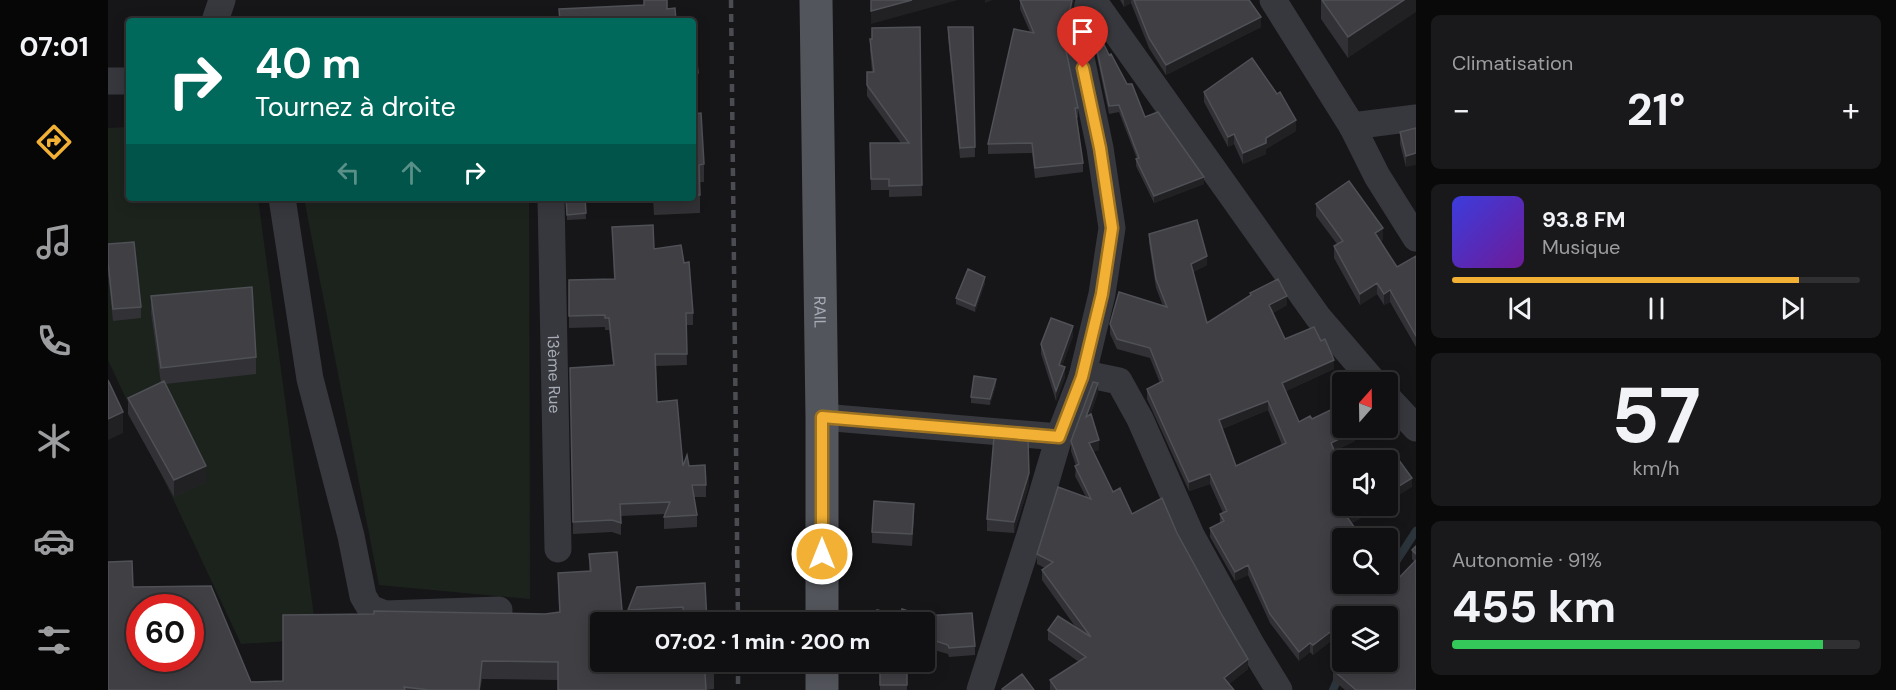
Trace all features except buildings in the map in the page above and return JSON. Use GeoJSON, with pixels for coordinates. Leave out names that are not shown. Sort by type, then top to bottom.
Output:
{"type":"FeatureCollection","features":[{"type":"Feature","properties":{"kind":"main road","name":"RAIL"},"geometry":{"type":"LineString","coordinates":[[816,0],[822,417],[822,612]]}},
{"type":"Feature","properties":{"kind":"main road"},"geometry":{"type":"LineString","coordinates":[[822,672],[822,690]]}},
{"type":"Feature","properties":{"kind":"street"},"geometry":{"type":"LineString","coordinates":[[216,18],[222,0]]}},
{"type":"Feature","properties":{"kind":"street"},"geometry":{"type":"LineString","coordinates":[[980,690],[1059,437],[1082,377],[1102,294],[1112,228],[1100,148],[1079,48],[1091,0]]}},
{"type":"Feature","properties":{"kind":"street"},"geometry":{"type":"LineString","coordinates":[[1091,0],[1318,317],[1365,372]]}},
{"type":"Feature","properties":{"kind":"street"},"geometry":{"type":"LineString","coordinates":[[1273,0],[1352,126],[1377,176],[1416,238]]}},
{"type":"Feature","properties":{"kind":"street"},"geometry":{"type":"LineString","coordinates":[[108,81],[126,81]]}},
{"type":"Feature","properties":{"kind":"street"},"geometry":{"type":"LineString","coordinates":[[1352,126],[1416,118]]}},
{"type":"Feature","properties":{"kind":"street"},"geometry":{"type":"LineString","coordinates":[[282,201],[310,379],[349,526],[363,596],[370,608],[385,614],[499,610]]}},
{"type":"Feature","properties":{"kind":"street","name":"13ème Rue"},"geometry":{"type":"LineString","coordinates":[[551,201],[558,549]]}},
{"type":"Feature","properties":{"kind":"street"},"geometry":{"type":"LineString","coordinates":[[1082,377],[1107,377],[1119,381],[1140,419],[1191,535],[1279,690]]}},
{"type":"Feature","properties":{"kind":"street"},"geometry":{"type":"LineString","coordinates":[[1398,409],[1416,428]]}},
{"type":"Feature","properties":{"kind":"street"},"geometry":{"type":"LineString","coordinates":[[822,417],[1059,437]]}},
{"type":"Feature","properties":{"kind":"shaded area"},"geometry":{"type":"Polygon","coordinates":[[[126,127],[126,201],[258,201],[317,639],[241,644],[108,360],[108,128],[126,127]]]}},
{"type":"Feature","properties":{"kind":"shaded area"},"geometry":{"type":"Polygon","coordinates":[[[305,201],[529,201],[530,599],[379,585],[305,201]]]}},
{"type":"Feature","properties":{"kind":"waterway"},"geometry":{"type":"LineString","coordinates":[[1398,559],[1416,531]]}},
{"type":"Feature","properties":{"kind":"waterway"},"geometry":{"type":"LineString","coordinates":[[1333,690],[1341,672]]}},
{"type":"Feature","properties":{"kind":"railway"},"geometry":{"type":"LineString","coordinates":[[731,0],[738,612]]}},
{"type":"Feature","properties":{"kind":"railway"},"geometry":{"type":"LineString","coordinates":[[738,672],[738,690]]}},
{"type":"Feature","properties":{"kind":"route"},"geometry":{"type":"LineString","coordinates":[[822,554],[822,417],[1059,437],[1082,377],[1102,294],[1112,228],[1100,148],[1083,68]]}}]}
